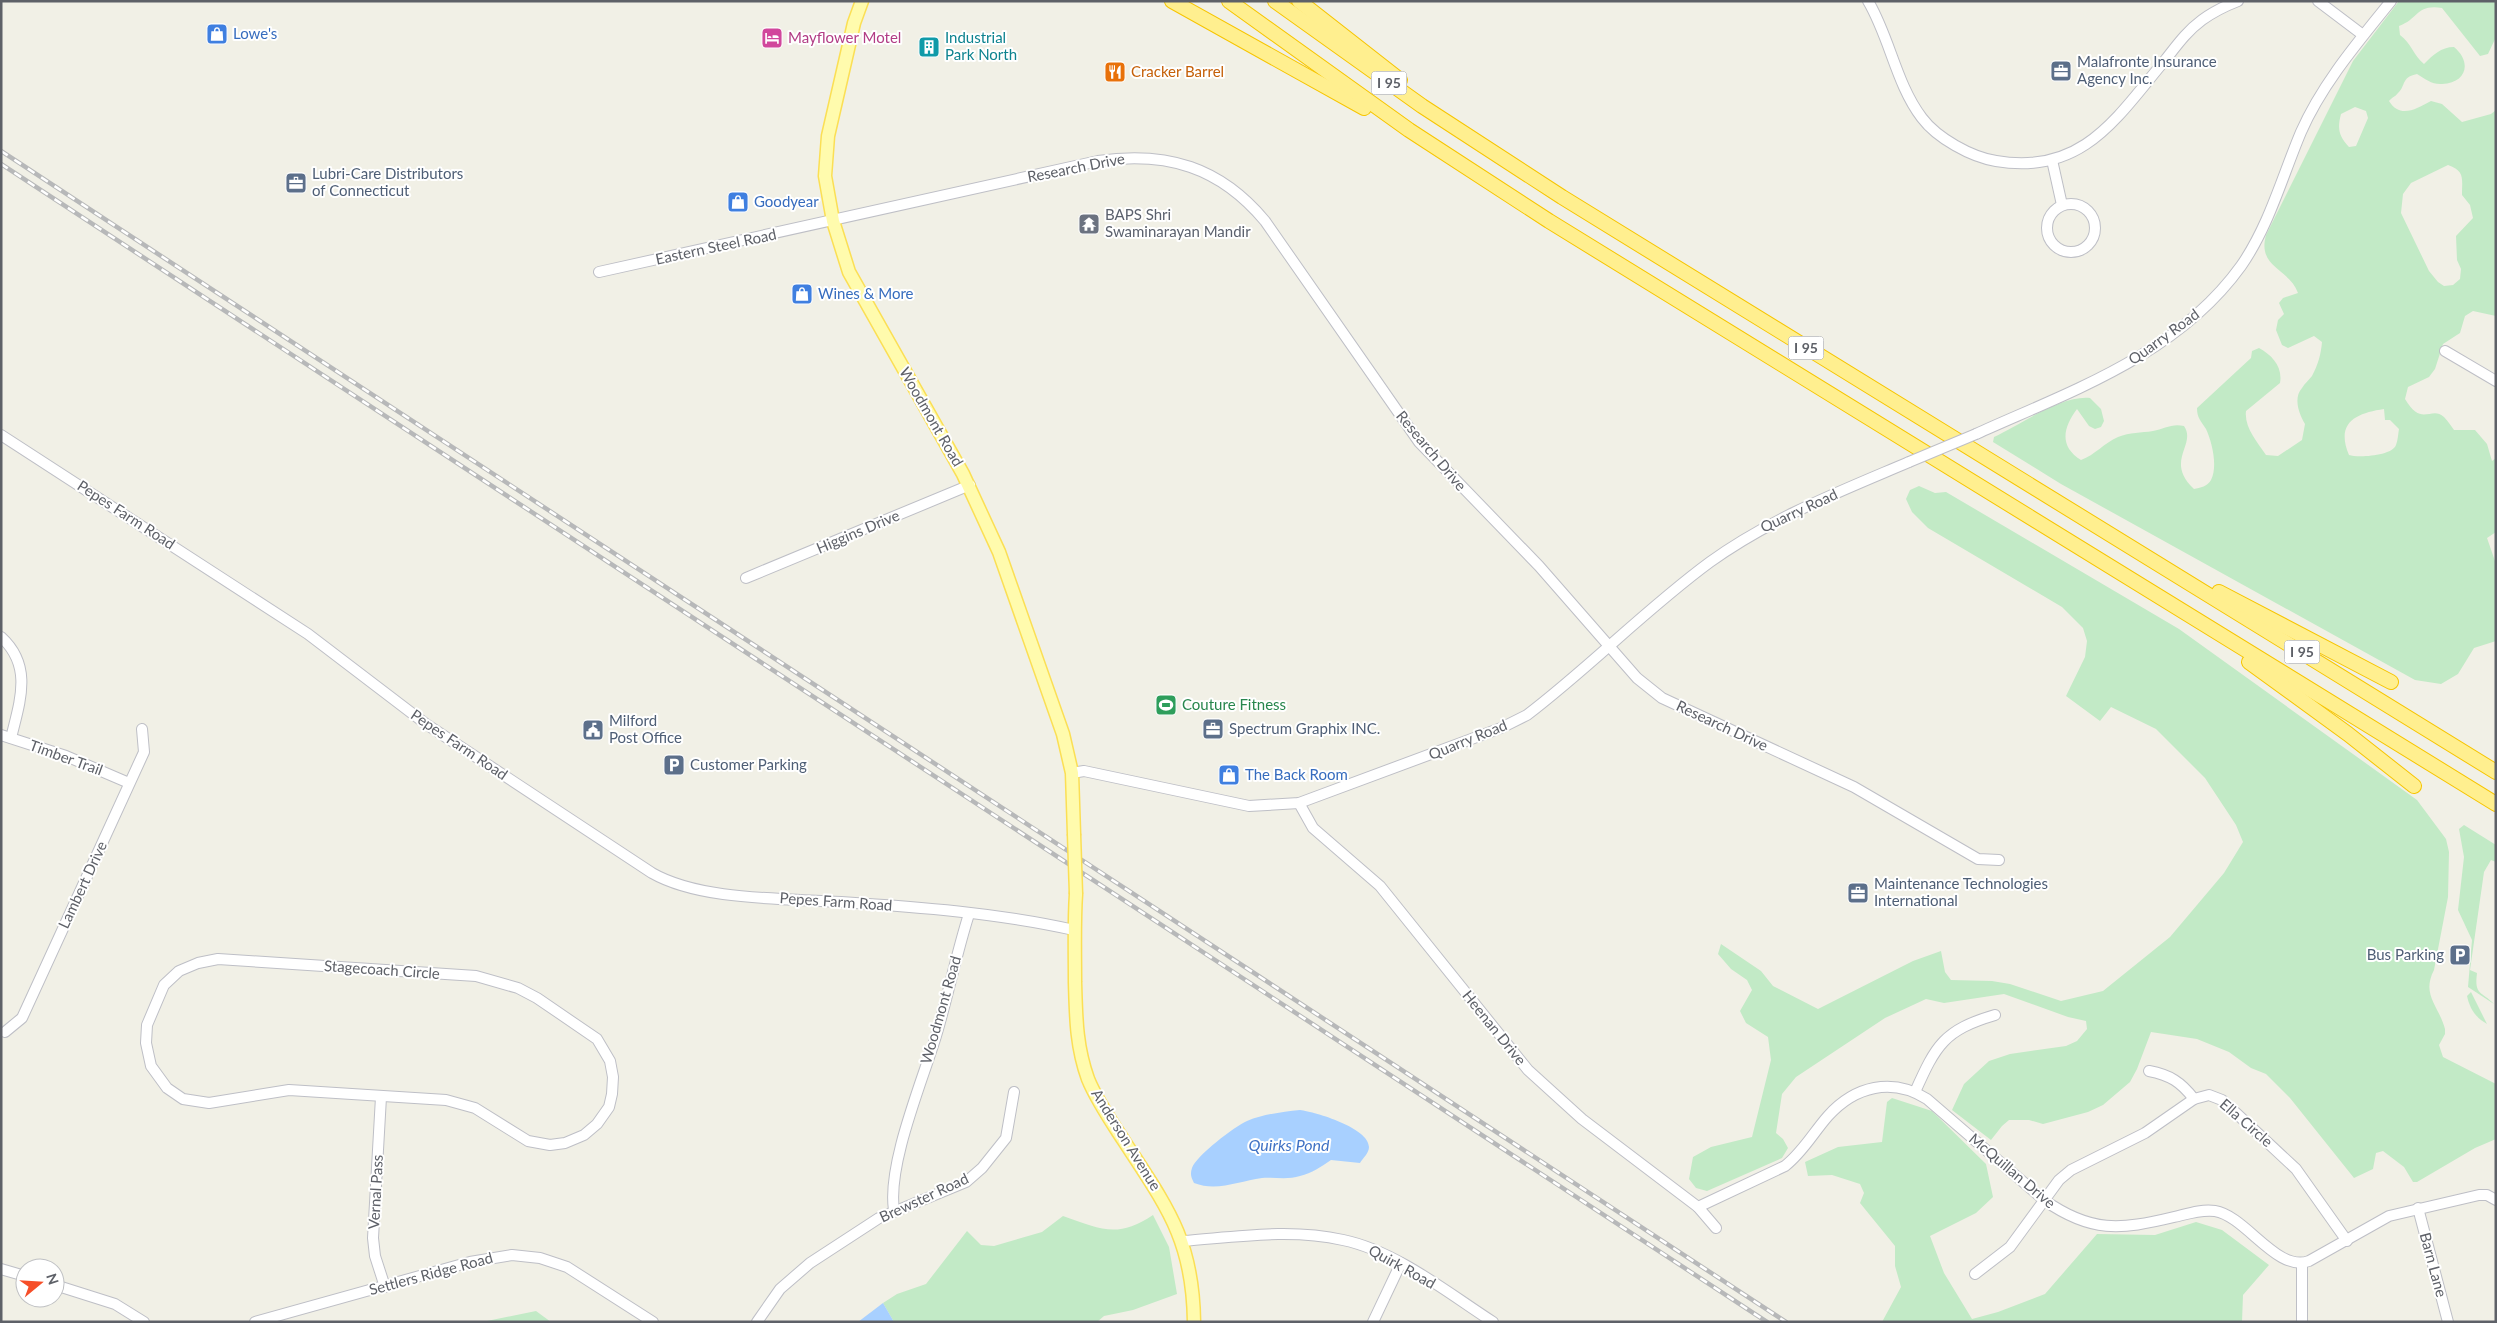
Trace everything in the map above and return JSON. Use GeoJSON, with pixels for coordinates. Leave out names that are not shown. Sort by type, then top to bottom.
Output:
{"type":"FeatureCollection","features":[{"type":"Feature","properties":{"kind":"highway"},"geometry":{"type":"LineString","coordinates":[[1172,1],[1437,148]]}},
{"type":"Feature","properties":{"kind":"highway","name":"I 95"},"geometry":{"type":"LineString","coordinates":[[1230,1],[1326,72],[1437,148],[1578,239],[2496,804]]}},
{"type":"Feature","properties":{"kind":"highway","name":"I 95"},"geometry":{"type":"LineString","coordinates":[[1275,1],[1375,73],[1506,161],[2496,772]]}},
{"type":"Feature","properties":{"kind":"highway"},"geometry":{"type":"LineString","coordinates":[[1299,1],[1506,161]]}},
{"type":"Feature","properties":{"kind":"highway"},"geometry":{"type":"LineString","coordinates":[[2108,533],[2391,682]]}},
{"type":"Feature","properties":{"kind":"highway"},"geometry":{"type":"LineString","coordinates":[[2151,592],[2319,712],[2414,786]]}},
{"type":"Feature","properties":{"kind":"main road","name":"Woodmont Road"},"geometry":{"type":"LineString","coordinates":[[862,1],[854,23],[828,136],[825,176],[833,221],[849,272],[970,485],[999,552],[1052,700],[1072,772],[1074,834]]}},
{"type":"Feature","properties":{"kind":"main road","name":"Anderson Avenue"},"geometry":{"type":"LineString","coordinates":[[1074,834],[1076,1034],[1082,1060],[1098,1100],[1164,1201],[1183,1241],[1191,1274],[1194,1322]]}},
{"type":"Feature","properties":{"kind":"street"},"geometry":{"type":"LineString","coordinates":[[1868,1],[1885,32],[1902,82],[1913,105],[1929,125],[1948,140],[1984,159],[2011,163],[2052,160],[2074,152],[2099,135],[2119,115],[2188,32],[2220,8],[2238,1]]}},
{"type":"Feature","properties":{"kind":"street"},"geometry":{"type":"LineString","coordinates":[[2318,1],[2364,35]]}},
{"type":"Feature","properties":{"kind":"street","name":"Quarry Road"},"geometry":{"type":"LineString","coordinates":[[1072,772],[1084,771],[1249,806],[1299,803],[1500,728],[1527,715],[1690,577],[1751,535],[1788,515],[1976,434],[2124,366],[2170,337],[2213,299],[2251,251],[2302,130],[2326,86],[2390,1]]}},
{"type":"Feature","properties":{"kind":"street","name":"Research Drive"},"geometry":{"type":"LineString","coordinates":[[833,221],[1088,163],[1124,157],[1150,158],[1173,162],[1215,177],[1234,188],[1265,221],[1419,442],[1539,566],[1637,678],[1662,698],[1866,793],[1978,859],[1999,860]]}},
{"type":"Feature","properties":{"kind":"street"},"geometry":{"type":"LineString","coordinates":[[2052,160],[2062,205]]}},
{"type":"Feature","properties":{"kind":"street"},"geometry":{"type":"LineString","coordinates":[[2062,205],[2080,206],[2093,218],[2093,236],[2081,250],[2068,252],[2062,250],[2056,247],[2048,237],[2048,218],[2062,205]]}},
{"type":"Feature","properties":{"kind":"street","name":"Eastern Steel Road"},"geometry":{"type":"LineString","coordinates":[[599,272],[833,221]]}},
{"type":"Feature","properties":{"kind":"street"},"geometry":{"type":"LineString","coordinates":[[2444,351],[2496,381]]}},
{"type":"Feature","properties":{"kind":"street","name":"Pepes Farm Road"},"geometry":{"type":"LineString","coordinates":[[1,435],[296,626],[426,724],[660,877],[676,885],[703,891],[968,914]]}},
{"type":"Feature","properties":{"kind":"street","name":"Higgins Drive"},"geometry":{"type":"LineString","coordinates":[[746,578],[970,485]]}},
{"type":"Feature","properties":{"kind":"street"},"geometry":{"type":"LineString","coordinates":[[1,637],[17,657],[23,679],[6,737]]}},
{"type":"Feature","properties":{"kind":"street","name":"Lambert Drive"},"geometry":{"type":"LineString","coordinates":[[5,1032],[22,1018],[144,752],[142,729]]}},
{"type":"Feature","properties":{"kind":"street","name":"Timber Trail"},"geometry":{"type":"LineString","coordinates":[[6,737],[66,756],[129,783]]}},
{"type":"Feature","properties":{"kind":"street","name":"Heenan Drive"},"geometry":{"type":"LineString","coordinates":[[1299,803],[1314,828],[1380,886],[1528,1070],[1582,1119],[1698,1207],[1716,1228]]}},
{"type":"Feature","properties":{"kind":"street"},"geometry":{"type":"LineString","coordinates":[[968,914],[1074,930]]}},
{"type":"Feature","properties":{"kind":"street","name":"Woodmont Road"},"geometry":{"type":"LineString","coordinates":[[894,1210],[893,1190],[903,1143],[935,1037],[968,914]]}},
{"type":"Feature","properties":{"kind":"street","name":"Stagecoach Circle"},"geometry":{"type":"LineString","coordinates":[[218,959],[476,976],[518,988],[537,998],[590,1034],[606,1054],[613,1077],[612,1094],[602,1119],[578,1138],[555,1145],[542,1145],[528,1141],[475,1108],[456,1102],[381,1097],[289,1090],[216,1103],[191,1101],[174,1094],[154,1073],[147,1052],[148,1025],[164,985],[179,971],[198,963],[218,959]]}},
{"type":"Feature","properties":{"kind":"street"},"geometry":{"type":"LineString","coordinates":[[1915,1092],[1932,1055],[1940,1043],[1957,1030],[1995,1015]]}},
{"type":"Feature","properties":{"kind":"street"},"geometry":{"type":"LineString","coordinates":[[1975,1274],[2010,1247],[2059,1180],[2071,1170],[2146,1134],[2194,1099],[2183,1085],[2174,1078],[2149,1071]]}},
{"type":"Feature","properties":{"kind":"street","name":"McQuillan Drive"},"geometry":{"type":"LineString","coordinates":[[1698,1207],[1785,1166],[1803,1149],[1828,1116],[1844,1100],[1857,1093],[1882,1086],[1901,1087],[1915,1092],[2062,1213],[2083,1221],[2110,1227],[2140,1226],[2197,1212],[2217,1211],[2236,1221],[2280,1257],[2302,1264]]}},
{"type":"Feature","properties":{"kind":"street","name":"Brewster Road"},"geometry":{"type":"LineString","coordinates":[[757,1322],[780,1289],[803,1268],[894,1210],[931,1198],[966,1182],[982,1168],[1006,1138],[1014,1092]]}},
{"type":"Feature","properties":{"kind":"street","name":"Ella Circle"},"geometry":{"type":"LineString","coordinates":[[2194,1099],[2209,1095],[2222,1100],[2281,1153],[2296,1169],[2347,1241]]}},
{"type":"Feature","properties":{"kind":"street","name":"Vernal Pass"},"geometry":{"type":"LineString","coordinates":[[381,1097],[373,1238],[375,1256],[385,1287]]}},
{"type":"Feature","properties":{"kind":"street"},"geometry":{"type":"LineString","coordinates":[[2302,1322],[2302,1264],[2347,1241],[2389,1216],[2418,1208],[2479,1196],[2487,1196],[2496,1200]]}},
{"type":"Feature","properties":{"kind":"street","name":"Barn Lane"},"geometry":{"type":"LineString","coordinates":[[2418,1208],[2448,1322]]}},
{"type":"Feature","properties":{"kind":"street","name":"Quirk Road"},"geometry":{"type":"LineString","coordinates":[[1183,1241],[1299,1234],[1344,1240],[1401,1263],[1493,1322]]}},
{"type":"Feature","properties":{"kind":"street","name":"Settlers Ridge Road"},"geometry":{"type":"LineString","coordinates":[[255,1322],[481,1259],[512,1255],[532,1256],[551,1261],[577,1272],[653,1322]]}},
{"type":"Feature","properties":{"kind":"street"},"geometry":{"type":"LineString","coordinates":[[1373,1322],[1401,1263]]}},
{"type":"Feature","properties":{"kind":"street"},"geometry":{"type":"LineString","coordinates":[[1,1269],[15,1273]]}},
{"type":"Feature","properties":{"kind":"street"},"geometry":{"type":"LineString","coordinates":[[65,1289],[115,1304],[144,1322]]}},
{"type":"Feature","properties":{"kind":"green space"},"geometry":{"type":"Polygon","coordinates":[[[2399,1],[2496,1],[2496,37],[2488,54],[2480,56],[2442,8],[2434,7],[2422,10],[2406,23],[2399,26],[2400,35],[2424,64],[2441,50],[2454,47],[2460,53],[2465,65],[2462,76],[2450,83],[2432,83],[2417,74],[2412,75],[2406,79],[2397,94],[2389,101],[2398,110],[2403,111],[2414,109],[2431,101],[2442,104],[2462,122],[2491,114],[2496,110],[2496,316],[2473,311],[2465,316],[2460,333],[2443,344],[2435,369],[2429,377],[2408,387],[2405,399],[2416,412],[2421,414],[2439,414],[2454,430],[2475,430],[2487,444],[2492,461],[2496,458],[2496,532],[2487,538],[2496,564],[2496,641],[2474,648],[2458,674],[2441,684],[2415,680],[2061,484],[1993,442],[1994,437],[2054,406],[2079,398],[2090,398],[2101,409],[2104,421],[2101,427],[2095,429],[2089,426],[2077,409],[2066,430],[2066,443],[2074,455],[2081,460],[2122,435],[2153,431],[2172,426],[2184,426],[2187,440],[2181,462],[2182,470],[2185,479],[2194,489],[2201,487],[2208,484],[2211,480],[2214,461],[2210,440],[2199,417],[2197,408],[2251,358],[2252,351],[2259,348],[2276,362],[2280,372],[2280,383],[2246,411],[2249,429],[2266,455],[2278,456],[2302,440],[2305,424],[2299,411],[2298,396],[2316,368],[2322,342],[2314,336],[2288,348],[2282,345],[2276,330],[2278,320],[2284,314],[2279,303],[2283,298],[2298,293],[2288,278],[2270,261],[2264,246],[2266,235],[2353,61],[2399,1]],[[2355,107],[2341,114],[2340,119],[2340,132],[2349,147],[2356,146],[2368,118],[2366,111],[2355,107]],[[2448,165],[2411,183],[2403,194],[2401,213],[2429,271],[2444,286],[2453,285],[2460,279],[2461,269],[2457,260],[2456,236],[2473,218],[2470,205],[2462,195],[2460,173],[2448,165]],[[2384,409],[2357,417],[2347,427],[2345,444],[2349,455],[2367,456],[2382,454],[2393,449],[2396,445],[2399,429],[2390,420],[2385,420],[2384,409]]]}},
{"type":"Feature","properties":{"kind":"green space"},"geometry":{"type":"Polygon","coordinates":[[[1919,486],[1935,493],[1946,492],[2179,629],[2417,800],[2446,839],[2449,852],[2448,897],[2429,987],[2432,1000],[2445,1029],[2445,1034],[2439,1045],[2443,1057],[2496,1084],[2496,1139],[2475,1148],[2417,1182],[2413,1182],[2404,1167],[2383,1151],[2376,1153],[2373,1169],[2354,1178],[2290,1098],[2266,1074],[2251,1068],[2229,1052],[2197,1039],[2151,1032],[2130,1082],[2103,1105],[2088,1112],[2043,1124],[2029,1120],[2009,1120],[1991,1140],[1952,1110],[1964,1084],[1989,1061],[2010,1054],[2066,1046],[2077,1041],[2087,1029],[2086,1021],[2068,1017],[2004,994],[1944,1003],[1926,999],[1885,1018],[1796,1077],[1782,1094],[1776,1133],[1783,1139],[1788,1148],[1782,1158],[1707,1191],[1696,1188],[1689,1179],[1693,1157],[1711,1147],[1752,1137],[1771,1060],[1768,1037],[1746,1023],[1740,1011],[1752,990],[1747,980],[1731,969],[1718,954],[1721,944],[1761,971],[1773,986],[1818,1009],[1913,961],[1941,951],[1945,972],[1951,980],[1992,981],[2010,984],[2061,1001],[2103,991],[2170,937],[2224,873],[2243,842],[2236,825],[2205,778],[2156,729],[2111,707],[2100,721],[2066,696],[2085,657],[2087,641],[2083,628],[2062,607],[1928,528],[1912,512],[1906,499],[1910,490],[1919,486]]]}},
{"type":"Feature","properties":{"kind":"green space"},"geometry":{"type":"Polygon","coordinates":[[[2464,825],[2496,845],[2496,862],[2491,860],[2484,872],[2470,970],[2477,973],[2476,980],[2480,992],[2494,1004],[2468,987],[2472,940],[2458,910],[2464,857],[2459,829],[2464,825]]]}},
{"type":"Feature","properties":{"kind":"green space"},"geometry":{"type":"Polygon","coordinates":[[[2471,992],[2487,1024],[2479,1019],[2471,1009],[2467,996],[2471,992]]]}},
{"type":"Feature","properties":{"kind":"green space"},"geometry":{"type":"Polygon","coordinates":[[[1892,1098],[1932,1111],[1986,1164],[1993,1197],[1976,1213],[1930,1236],[1944,1273],[1972,1319],[1998,1312],[2045,1294],[2097,1234],[2155,1235],[2196,1222],[2222,1230],[2269,1265],[2243,1295],[2242,1322],[1882,1322],[1901,1287],[1895,1266],[1895,1246],[1860,1203],[1864,1193],[1860,1184],[1832,1175],[1808,1176],[1805,1162],[1838,1147],[1882,1142],[1887,1102],[1892,1098]]]}},
{"type":"Feature","properties":{"kind":"green space"},"geometry":{"type":"Polygon","coordinates":[[[1153,1215],[1169,1247],[1177,1294],[1133,1310],[1104,1316],[1097,1322],[894,1322],[883,1303],[897,1294],[926,1284],[967,1231],[981,1245],[994,1246],[1042,1232],[1063,1216],[1099,1228],[1119,1229],[1129,1227],[1153,1215]]]}},
{"type":"Feature","properties":{"kind":"green space"},"geometry":{"type":"Polygon","coordinates":[[[536,1311],[551,1322],[482,1322],[536,1311]]]}},
{"type":"Feature","properties":{"kind":"water","name":"Quirks Pond"},"geometry":{"type":"Polygon","coordinates":[[[1300,1110],[1340,1122],[1360,1133],[1367,1140],[1369,1149],[1360,1163],[1331,1160],[1308,1173],[1291,1178],[1262,1178],[1220,1186],[1194,1183],[1191,1172],[1195,1163],[1216,1142],[1234,1129],[1247,1121],[1260,1117],[1300,1110]]]}},
{"type":"Feature","properties":{"kind":"water"},"geometry":{"type":"Polygon","coordinates":[[[883,1303],[894,1322],[858,1322],[883,1303]]]}},
{"type":"Feature","properties":{"kind":"railway"},"geometry":{"type":"LineString","coordinates":[[1,151],[1786,1322]]}},
{"type":"Feature","properties":{"kind":"railway"},"geometry":{"type":"LineString","coordinates":[[1,164],[1767,1322]]}},
{"type":"Feature","properties":{"kind":"place","name":"Lowe's"},"geometry":{"type":"Point","coordinates":[217,34]}},
{"type":"Feature","properties":{"kind":"place","name":"Mayflower Motel"},"geometry":{"type":"Point","coordinates":[772,38]}},
{"type":"Feature","properties":{"kind":"place","name":"Industrial Park North"},"geometry":{"type":"Point","coordinates":[929,47]}},
{"type":"Feature","properties":{"kind":"place","name":"Malafronte Insurance Agency Inc."},"geometry":{"type":"Point","coordinates":[2061,71]}},
{"type":"Feature","properties":{"kind":"place","name":"Cracker Barrel"},"geometry":{"type":"Point","coordinates":[1115,72]}},
{"type":"Feature","properties":{"kind":"place","name":"Lubri-Care Distributors of Connecticut"},"geometry":{"type":"Point","coordinates":[296,183]}},
{"type":"Feature","properties":{"kind":"place","name":"Goodyear"},"geometry":{"type":"Point","coordinates":[738,202]}},
{"type":"Feature","properties":{"kind":"place","name":"BAPS Shri Swaminarayan Mandir"},"geometry":{"type":"Point","coordinates":[1089,224]}},
{"type":"Feature","properties":{"kind":"place","name":"Wines & More"},"geometry":{"type":"Point","coordinates":[802,294]}},
{"type":"Feature","properties":{"kind":"place","name":"Couture Fitness"},"geometry":{"type":"Point","coordinates":[1166,705]}},
{"type":"Feature","properties":{"kind":"place","name":"Spectrum Graphix INC."},"geometry":{"type":"Point","coordinates":[1213,729]}},
{"type":"Feature","properties":{"kind":"place","name":"Milford Post Office"},"geometry":{"type":"Point","coordinates":[593,730]}},
{"type":"Feature","properties":{"kind":"place","name":"Customer Parking"},"geometry":{"type":"Point","coordinates":[674,765]}},
{"type":"Feature","properties":{"kind":"place","name":"The Back Room"},"geometry":{"type":"Point","coordinates":[1229,775]}},
{"type":"Feature","properties":{"kind":"place","name":"Maintenance Technologies International"},"geometry":{"type":"Point","coordinates":[1858,893]}},
{"type":"Feature","properties":{"kind":"place","name":"Bus Parking"},"geometry":{"type":"Point","coordinates":[2460,955]}}]}
